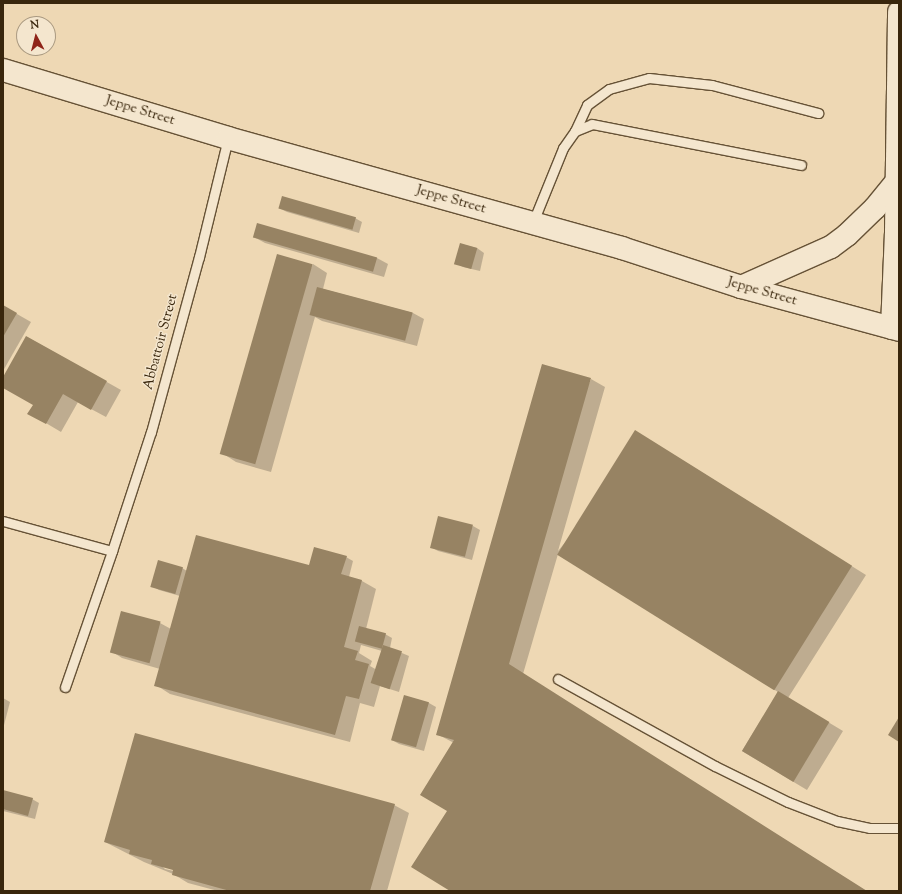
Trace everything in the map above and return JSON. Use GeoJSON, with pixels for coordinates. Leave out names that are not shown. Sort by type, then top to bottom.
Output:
{"type":"FeatureCollection","features":[{"type":"Feature","properties":{"kind":"street"},"geometry":{"type":"LineString","coordinates":[[896,329],[899,12]]}},
{"type":"Feature","properties":{"kind":"street","name":"Jeppe Street"},"geometry":{"type":"LineString","coordinates":[[3,70],[228,138],[622,248],[741,287],[896,329]]}},
{"type":"Feature","properties":{"kind":"street"},"geometry":{"type":"LineString","coordinates":[[741,287],[831,248],[853,230],[897,181]]}},
{"type":"Feature","properties":{"kind":"lane"},"geometry":{"type":"LineString","coordinates":[[532,222],[563,148],[576,131],[587,105],[609,89],[649,78],[712,85],[818,113]]}},
{"type":"Feature","properties":{"kind":"lane"},"geometry":{"type":"LineString","coordinates":[[576,131],[592,124],[801,165]]}},
{"type":"Feature","properties":{"kind":"lane","name":"Abbattoir Street"},"geometry":{"type":"LineString","coordinates":[[65,687],[151,432],[199,257],[228,138]]}},
{"type":"Feature","properties":{"kind":"lane"},"geometry":{"type":"LineString","coordinates":[[3,521],[112,551]]}},
{"type":"Feature","properties":{"kind":"lane"},"geometry":{"type":"LineString","coordinates":[[558,679],[715,766],[788,802],[844,822],[870,828],[899,828]]}},
{"type":"Feature","properties":{"kind":"building"},"geometry":{"type":"Polygon","coordinates":[[[282,196],[356,217],[352,230],[278,208],[282,196]]]}},
{"type":"Feature","properties":{"kind":"building"},"geometry":{"type":"Polygon","coordinates":[[[257,223],[377,257],[373,272],[253,237],[257,223]]]}},
{"type":"Feature","properties":{"kind":"building"},"geometry":{"type":"Polygon","coordinates":[[[460,243],[477,248],[471,269],[454,264],[460,243]]]}},
{"type":"Feature","properties":{"kind":"building"},"geometry":{"type":"Polygon","coordinates":[[[277,254],[313,264],[255,464],[220,454],[277,254]]]}},
{"type":"Feature","properties":{"kind":"building"},"geometry":{"type":"Polygon","coordinates":[[[317,287],[413,313],[405,341],[309,315],[317,287]]]}},
{"type":"Feature","properties":{"kind":"building"},"geometry":{"type":"Polygon","coordinates":[[[3,305],[17,313],[3,337],[3,305]]]}},
{"type":"Feature","properties":{"kind":"building"},"geometry":{"type":"Polygon","coordinates":[[[26,336],[107,381],[91,410],[63,394],[46,424],[27,414],[33,405],[3,388],[3,377],[26,336]]]}},
{"type":"Feature","properties":{"kind":"building"},"geometry":{"type":"Polygon","coordinates":[[[542,364],[591,378],[509,664],[867,891],[450,891],[411,867],[447,811],[420,795],[454,740],[436,735],[542,364]]]}},
{"type":"Feature","properties":{"kind":"building"},"geometry":{"type":"Polygon","coordinates":[[[635,430],[852,566],[774,690],[557,555],[635,430]]]}},
{"type":"Feature","properties":{"kind":"building"},"geometry":{"type":"Polygon","coordinates":[[[438,516],[473,525],[465,557],[430,548],[438,516]]]}},
{"type":"Feature","properties":{"kind":"building"},"geometry":{"type":"Polygon","coordinates":[[[196,535],[309,565],[314,547],[347,556],[341,574],[362,580],[344,647],[358,651],[355,660],[369,664],[359,699],[346,696],[335,735],[154,686],[196,535]]]}},
{"type":"Feature","properties":{"kind":"building"},"geometry":{"type":"Polygon","coordinates":[[[158,560],[183,567],[175,594],[150,587],[158,560]]]}},
{"type":"Feature","properties":{"kind":"building"},"geometry":{"type":"Polygon","coordinates":[[[121,611],[161,622],[149,663],[110,653],[121,611]]]}},
{"type":"Feature","properties":{"kind":"building"},"geometry":{"type":"Polygon","coordinates":[[[359,626],[386,633],[382,649],[355,641],[359,626]]]}},
{"type":"Feature","properties":{"kind":"building"},"geometry":{"type":"Polygon","coordinates":[[[383,645],[402,651],[390,689],[371,683],[383,645]]]}},
{"type":"Feature","properties":{"kind":"building"},"geometry":{"type":"Polygon","coordinates":[[[778,691],[829,722],[793,782],[742,751],[778,691]]]}},
{"type":"Feature","properties":{"kind":"building"},"geometry":{"type":"Polygon","coordinates":[[[404,695],[429,702],[416,747],[391,740],[404,695]]]}},
{"type":"Feature","properties":{"kind":"building"},"geometry":{"type":"Polygon","coordinates":[[[899,717],[899,742],[888,735],[899,717]]]}},
{"type":"Feature","properties":{"kind":"building"},"geometry":{"type":"Polygon","coordinates":[[[135,733],[395,804],[370,891],[230,891],[172,875],[173,870],[151,864],[152,860],[129,854],[130,850],[104,842],[135,733]]]}},
{"type":"Feature","properties":{"kind":"building"},"geometry":{"type":"Polygon","coordinates":[[[3,790],[33,798],[28,816],[3,809],[3,790]]]}}]}
